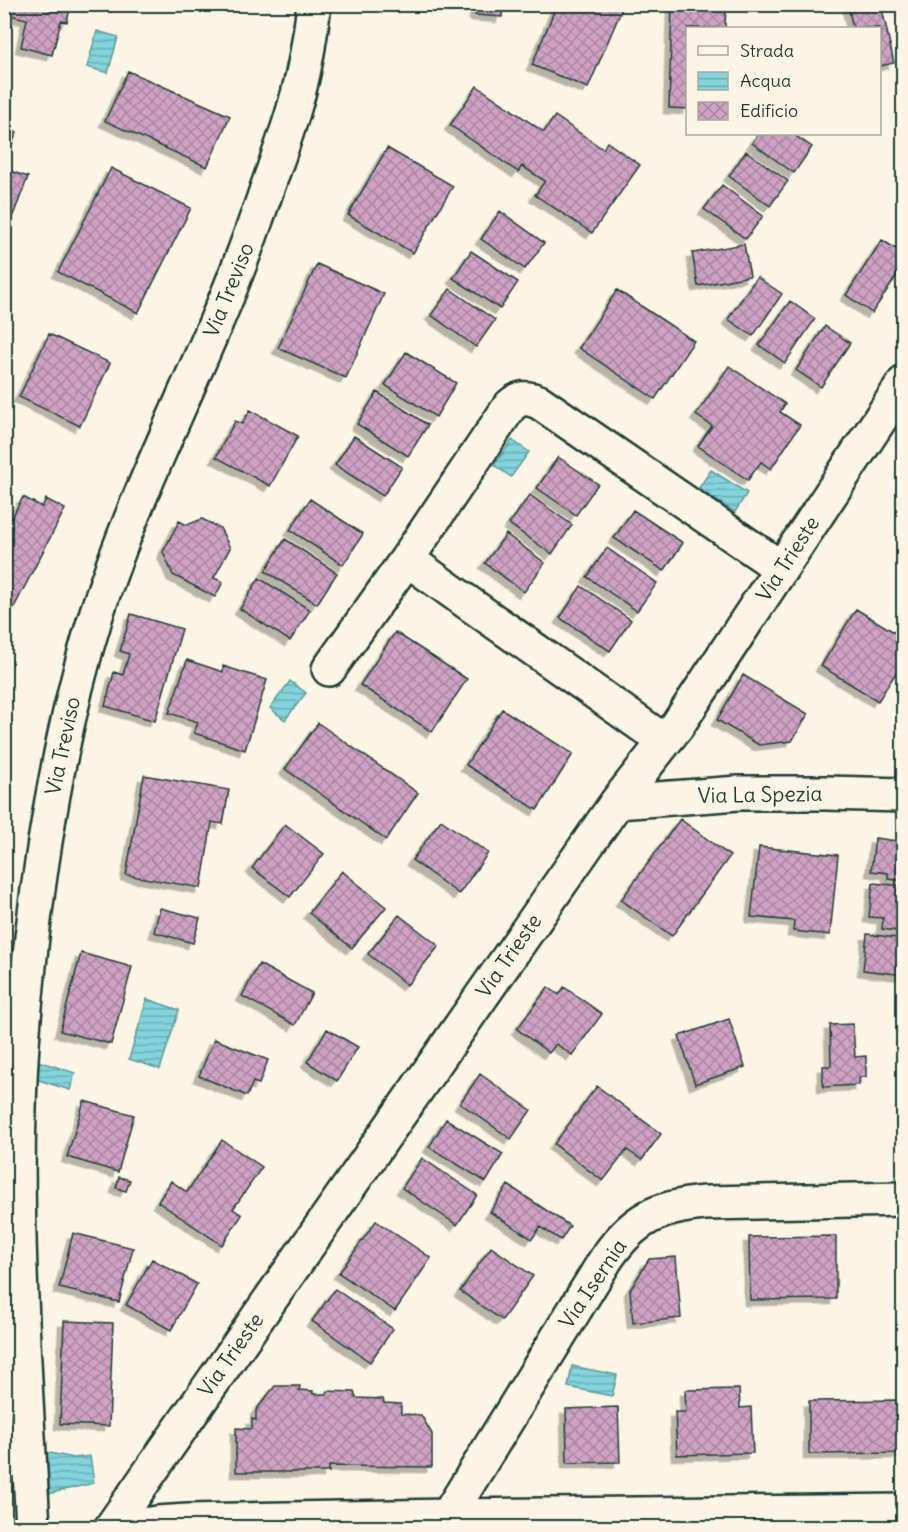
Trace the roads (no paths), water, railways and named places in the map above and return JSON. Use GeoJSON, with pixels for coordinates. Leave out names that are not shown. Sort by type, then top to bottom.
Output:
{"type":"FeatureCollection","features":[{"type":"Feature","properties":{"kind":"street","name":"Via Treviso"},"geometry":{"type":"LineString","coordinates":[[33,1527],[19,1246],[19,1110],[25,998],[38,888],[55,782],[73,695],[110,573],[230,290],[292,117],[310,42],[314,4]]}},
{"type":"Feature","properties":{"kind":"street","name":"Via Trieste"},"geometry":{"type":"LineString","coordinates":[[111,1527],[617,802],[677,726],[903,383]]}},
{"type":"Feature","properties":{"kind":"street"},"geometry":{"type":"LineString","coordinates":[[330,669],[510,406],[516,400],[523,398],[530,398],[538,402],[782,568]]}},
{"type":"Feature","properties":{"kind":"street"},"geometry":{"type":"LineString","coordinates":[[407,559],[664,741]]}},
{"type":"Feature","properties":{"kind":"street","name":"Via La Spezia"},"geometry":{"type":"LineString","coordinates":[[617,802],[738,793],[903,795]]}},
{"type":"Feature","properties":{"kind":"street","name":"Via Isernia"},"geometry":{"type":"LineString","coordinates":[[448,1516],[606,1259],[632,1228],[646,1217],[663,1210],[705,1203],[903,1199]]}},
{"type":"Feature","properties":{"kind":"street"},"geometry":{"type":"LineString","coordinates":[[122,1527],[188,1521],[903,1511]]}},
{"type":"Feature","properties":{"kind":"water"},"geometry":{"type":"Polygon","coordinates":[[[97,31],[118,37],[108,73],[87,67],[97,31]]]}},
{"type":"Feature","properties":{"kind":"water"},"geometry":{"type":"Polygon","coordinates":[[[512,440],[529,452],[511,477],[494,465],[512,440]]]}},
{"type":"Feature","properties":{"kind":"water"},"geometry":{"type":"Polygon","coordinates":[[[711,470],[747,493],[735,512],[698,489],[711,470]]]}},
{"type":"Feature","properties":{"kind":"water"},"geometry":{"type":"Polygon","coordinates":[[[290,681],[306,693],[285,720],[270,708],[290,681]]]}},
{"type":"Feature","properties":{"kind":"water"},"geometry":{"type":"Polygon","coordinates":[[[147,999],[179,1010],[160,1069],[129,1059],[147,999]]]}},
{"type":"Feature","properties":{"kind":"water"},"geometry":{"type":"Polygon","coordinates":[[[29,1058],[75,1073],[70,1090],[23,1075],[29,1058]]]}},
{"type":"Feature","properties":{"kind":"water"},"geometry":{"type":"Polygon","coordinates":[[[572,1366],[617,1375],[612,1396],[568,1387],[572,1366]]]}},
{"type":"Feature","properties":{"kind":"water"},"geometry":{"type":"Polygon","coordinates":[[[45,1452],[74,1458],[90,1456],[94,1483],[47,1494],[45,1452]]]}}]}
